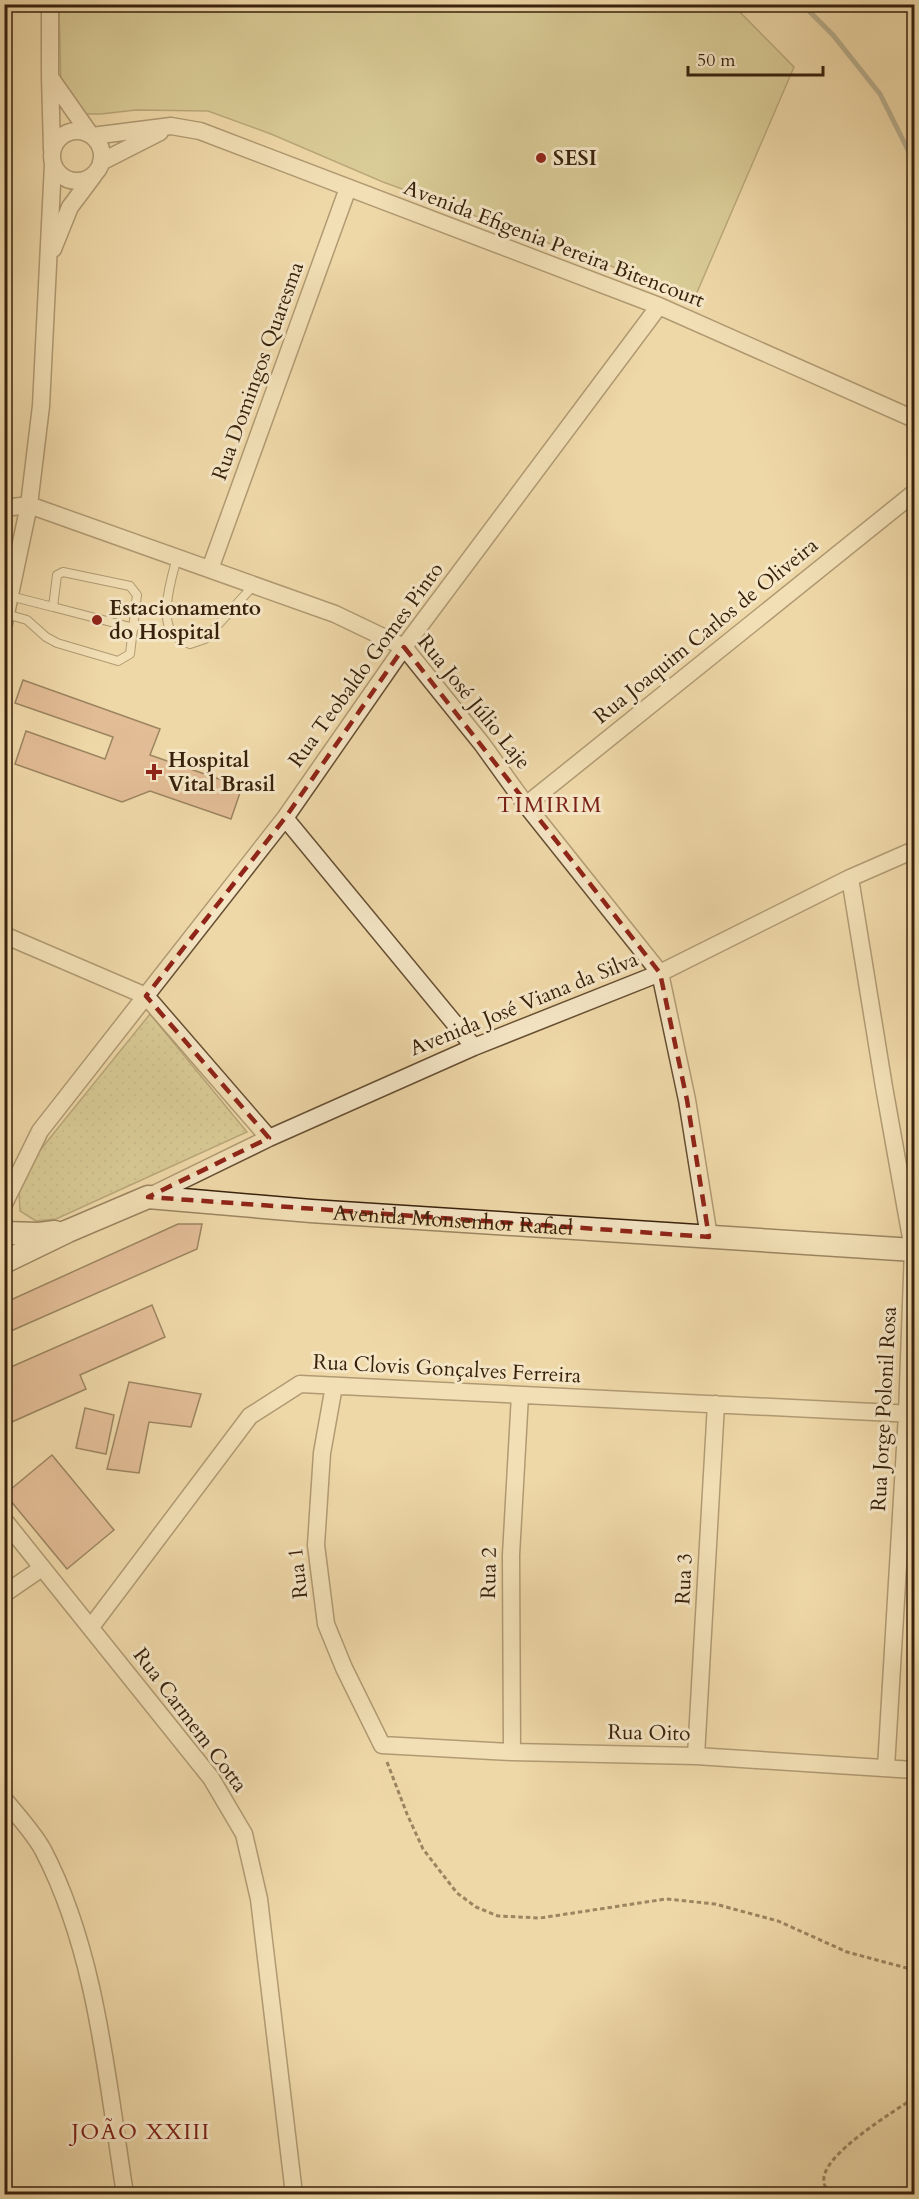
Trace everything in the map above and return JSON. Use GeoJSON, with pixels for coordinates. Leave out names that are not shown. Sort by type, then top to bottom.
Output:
{"type":"FeatureCollection","features":[{"type":"Feature","properties":{"kind":"main road","name":"Avenida Monsenhor Rafael"},"geometry":{"type":"LineString","coordinates":[[4,1262],[68,1231],[148,1197],[311,1211],[914,1250]]}},
{"type":"Feature","properties":{"kind":"main road"},"geometry":{"type":"LineString","coordinates":[[4,1233],[39,1234],[68,1231]]}},
{"type":"Feature","properties":{"kind":"street"},"geometry":{"type":"LineString","coordinates":[[5,619],[29,506],[41,406],[53,157],[50,4]]}},
{"type":"Feature","properties":{"kind":"street"},"geometry":{"type":"LineString","coordinates":[[49,258],[70,207],[98,167],[101,153],[99,144],[91,136],[50,76]]}},
{"type":"Feature","properties":{"kind":"street"},"geometry":{"type":"LineString","coordinates":[[91,136],[77,131],[64,134],[59,138],[53,157],[58,173],[66,179],[77,181],[87,179],[98,167],[171,126]]}},
{"type":"Feature","properties":{"kind":"street","name":"Avenida Efigenia Pereira Bitencourt"},"geometry":{"type":"LineString","coordinates":[[91,136],[171,126],[200,131],[659,306],[915,419]]}},
{"type":"Feature","properties":{"kind":"street","name":"Rua Domingos Quaresma"},"geometry":{"type":"LineString","coordinates":[[210,569],[348,188]]}},
{"type":"Feature","properties":{"kind":"street","name":"Rua Teobaldo Gomes Pinto"},"geometry":{"type":"LineString","coordinates":[[4,1204],[40,1131],[285,818],[404,647],[659,306]]}},
{"type":"Feature","properties":{"kind":"street","name":"Rua Joaquim Carlos de Oliveira"},"geometry":{"type":"LineString","coordinates":[[526,805],[915,493]]}},
{"type":"Feature","properties":{"kind":"street"},"geometry":{"type":"LineString","coordinates":[[4,508],[29,506]]}},
{"type":"Feature","properties":{"kind":"street","name":"Rua José Júlio Laje"},"geometry":{"type":"LineString","coordinates":[[29,506],[335,614],[404,647],[660,973],[687,1100],[709,1237]]}},
{"type":"Feature","properties":{"kind":"street"},"geometry":{"type":"LineString","coordinates":[[285,818],[474,1047]]}},
{"type":"Feature","properties":{"kind":"street","name":"Avenida José Viana da Silva"},"geometry":{"type":"LineString","coordinates":[[148,1197],[269,1138],[474,1047],[660,973],[850,878],[915,850]]}},
{"type":"Feature","properties":{"kind":"street","name":"Rua Jorge Polonil Rosa"},"geometry":{"type":"LineString","coordinates":[[850,878],[884,1087],[914,1250],[911,1414],[886,1768]]}},
{"type":"Feature","properties":{"kind":"street"},"geometry":{"type":"LineString","coordinates":[[4,935],[146,996],[269,1138]]}},
{"type":"Feature","properties":{"kind":"street","name":"Rua Clovis Gonçalves Ferreira"},"geometry":{"type":"LineString","coordinates":[[91,1627],[250,1416],[300,1384],[911,1414]]}},
{"type":"Feature","properties":{"kind":"street","name":"Rua 1"},"geometry":{"type":"LineString","coordinates":[[334,1386],[322,1453],[316,1545],[326,1624],[344,1668],[382,1745]]}},
{"type":"Feature","properties":{"kind":"street","name":"Rua 2"},"geometry":{"type":"LineString","coordinates":[[512,1752],[511,1554],[520,1395]]}},
{"type":"Feature","properties":{"kind":"street","name":"Rua 3"},"geometry":{"type":"LineString","coordinates":[[696,1756],[716,1404]]}},
{"type":"Feature","properties":{"kind":"street","name":"Rua Carmem Cotta"},"geometry":{"type":"LineString","coordinates":[[4,1520],[211,1778],[244,1834],[259,1899],[294,2194]]}},
{"type":"Feature","properties":{"kind":"street"},"geometry":{"type":"LineString","coordinates":[[4,1594],[42,1568]]}},
{"type":"Feature","properties":{"kind":"street","name":"Rua Oito"},"geometry":{"type":"LineString","coordinates":[[382,1745],[512,1752],[696,1756],[915,1770]]}},
{"type":"Feature","properties":{"kind":"street"},"geometry":{"type":"LineString","coordinates":[[4,1799],[41,1848],[63,1894],[83,1959],[103,2054],[125,2194]]}},
{"type":"Feature","properties":{"kind":"lane"},"geometry":{"type":"LineString","coordinates":[[177,557],[168,597],[167,623],[175,636],[189,644],[205,639],[253,586]]}},
{"type":"Feature","properties":{"kind":"lane"},"geometry":{"type":"LineString","coordinates":[[5,619],[27,620],[46,637],[57,643],[118,661],[130,654],[137,595],[130,586],[63,572],[57,576],[53,607]]}},
{"type":"Feature","properties":{"kind":"lane"},"geometry":{"type":"LineString","coordinates":[[10,596],[134,628]]}},
{"type":"Feature","properties":{"kind":"path"},"geometry":{"type":"LineString","coordinates":[[382,1745],[392,1777],[423,1849],[457,1893],[476,1907],[498,1916],[540,1918],[666,1899],[715,1904],[778,1921],[847,1952],[915,1970]]}},
{"type":"Feature","properties":{"kind":"path"},"geometry":{"type":"LineString","coordinates":[[830,2194],[824,2183],[825,2174],[835,2157],[861,2134],[915,2098]]}},
{"type":"Feature","properties":{"kind":"highlighted area"},"geometry":{"type":"Polygon","coordinates":[[[404,647],[660,973],[687,1100],[709,1237],[148,1197],[269,1138],[146,996],[285,818],[404,647]]]}},
{"type":"Feature","properties":{"kind":"shaded area","name":"SESI"},"geometry":{"type":"Polygon","coordinates":[[[59,5],[733,5],[794,67],[695,297],[383,182],[271,134],[208,111],[136,110],[77,114],[61,96],[59,5]]]}},
{"type":"Feature","properties":{"kind":"shaded area"},"geometry":{"type":"Polygon","coordinates":[[[150,1014],[247,1132],[56,1219],[36,1221],[20,1211],[19,1191],[33,1159],[150,1014]]]}},
{"type":"Feature","properties":{"kind":"building"},"geometry":{"type":"Polygon","coordinates":[[[23,680],[160,729],[150,755],[242,787],[231,819],[150,791],[122,802],[15,764],[26,731],[105,759],[113,737],[15,703],[23,680]]]}},
{"type":"Feature","properties":{"kind":"building"},"geometry":{"type":"Polygon","coordinates":[[[178,1224],[202,1224],[197,1249],[4,1334],[4,1303],[178,1224]]]}},
{"type":"Feature","properties":{"kind":"building"},"geometry":{"type":"Polygon","coordinates":[[[152,1305],[165,1337],[80,1375],[86,1389],[5,1425],[4,1370],[152,1305]]]}},
{"type":"Feature","properties":{"kind":"building"},"geometry":{"type":"Polygon","coordinates":[[[129,1382],[201,1394],[191,1427],[149,1422],[139,1473],[107,1469],[129,1382]]]}},
{"type":"Feature","properties":{"kind":"building"},"geometry":{"type":"Polygon","coordinates":[[[85,1408],[114,1415],[106,1454],[76,1448],[85,1408]]]}},
{"type":"Feature","properties":{"kind":"building"},"geometry":{"type":"Polygon","coordinates":[[[52,1455],[114,1530],[67,1569],[5,1494],[52,1455]]]}},
{"type":"Feature","properties":{"kind":"waterway"},"geometry":{"type":"LineString","coordinates":[[802,4],[833,35],[880,94],[914,162]]}},
{"type":"Feature","properties":{"kind":"place","name":"SESI"},"geometry":{"type":"Point","coordinates":[541,158]}},
{"type":"Feature","properties":{"kind":"place","name":"Estacionamento do Hospital"},"geometry":{"type":"Point","coordinates":[97,620]}},
{"type":"Feature","properties":{"kind":"place","name":"Hospital Vital Brasil"},"geometry":{"type":"Point","coordinates":[154,772]}},
{"type":"Feature","properties":{"kind":"district","name":"TIMIRIM"},"geometry":{"type":"Point","coordinates":[550,805]}},
{"type":"Feature","properties":{"kind":"district","name":"JOÃO XXIII"},"geometry":{"type":"Point","coordinates":[141,2132]}}]}
